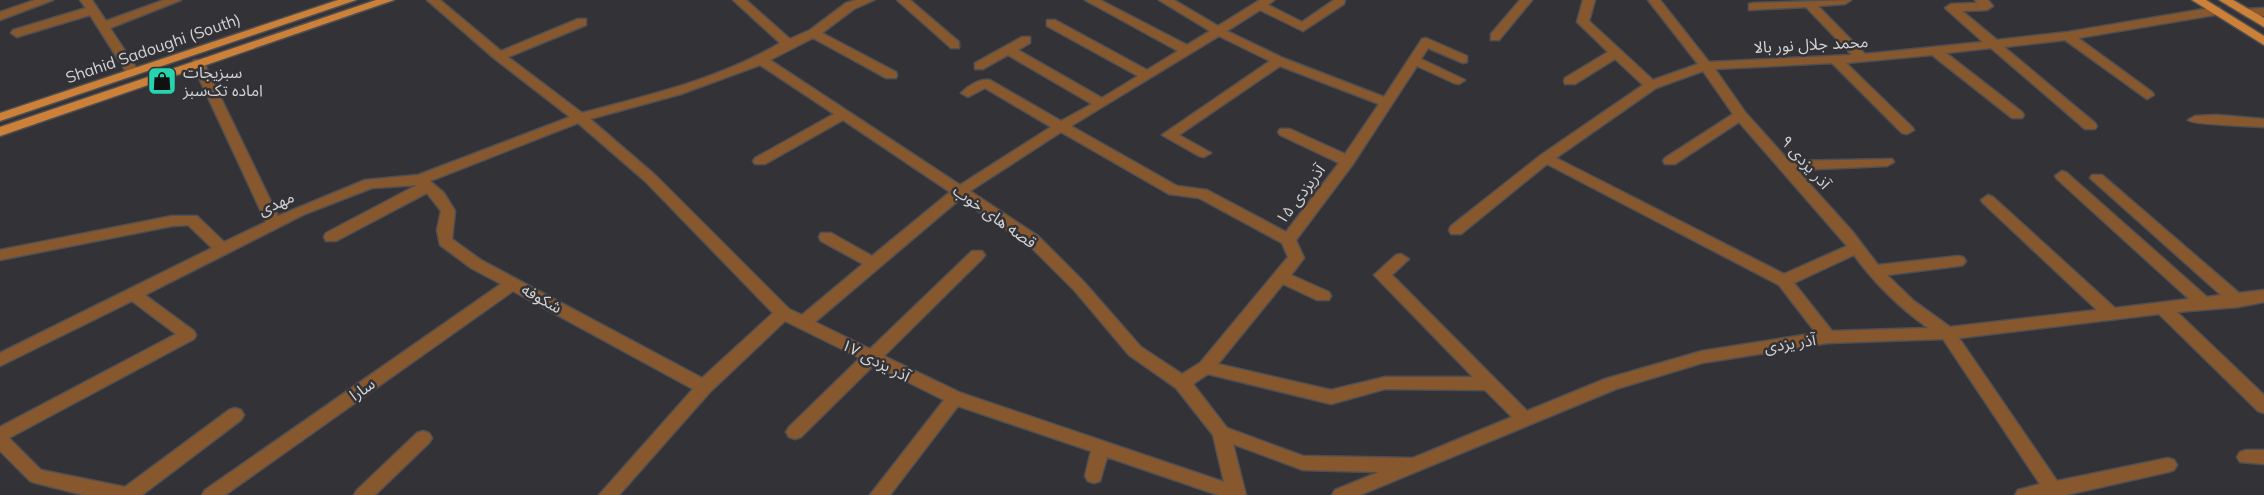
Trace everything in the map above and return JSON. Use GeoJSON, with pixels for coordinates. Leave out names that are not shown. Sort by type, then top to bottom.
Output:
{"type":"FeatureCollection","features":[{"type":"Feature","properties":{"kind":"main road","name":"Shahid Sadoughi (South)"},"geometry":{"type":"LineString","coordinates":[[0,117],[350,0]]}},
{"type":"Feature","properties":{"kind":"main road","name":"Shahid Sadoughi (South)"},"geometry":{"type":"LineString","coordinates":[[0,132],[388,0]]}},
{"type":"Feature","properties":{"kind":"main road"},"geometry":{"type":"LineString","coordinates":[[2198,0],[2264,41]]}},
{"type":"Feature","properties":{"kind":"main road"},"geometry":{"type":"LineString","coordinates":[[2225,0],[2264,23]]}},
{"type":"Feature","properties":{"kind":"street"},"geometry":{"type":"LineString","coordinates":[[0,16],[47,0]]}},
{"type":"Feature","properties":{"kind":"street"},"geometry":{"type":"LineString","coordinates":[[103,26],[175,0]]}},
{"type":"Feature","properties":{"kind":"street","name":"آذر یزدی ۱۷"},"geometry":{"type":"LineString","coordinates":[[433,0],[498,57],[580,118],[650,178],[783,313],[955,398],[1237,494]]}},
{"type":"Feature","properties":{"kind":"street"},"geometry":{"type":"LineString","coordinates":[[739,0],[789,44]]}},
{"type":"Feature","properties":{"kind":"street","name":"مهدی"},"geometry":{"type":"LineString","coordinates":[[0,360],[273,222],[370,183],[424,183],[580,118],[676,91],[761,60],[814,33],[850,6],[868,0]]}},
{"type":"Feature","properties":{"kind":"street"},"geometry":{"type":"LineString","coordinates":[[903,0],[955,45]]}},
{"type":"Feature","properties":{"kind":"street"},"geometry":{"type":"LineString","coordinates":[[1091,0],[1188,51]]}},
{"type":"Feature","properties":{"kind":"street"},"geometry":{"type":"LineString","coordinates":[[1165,0],[1218,31],[1279,61],[1386,102]]}},
{"type":"Feature","properties":{"kind":"street"},"geometry":{"type":"LineString","coordinates":[[1496,37],[1526,0]]}},
{"type":"Feature","properties":{"kind":"street"},"geometry":{"type":"LineString","coordinates":[[1588,0],[1583,22],[1651,84]]}},
{"type":"Feature","properties":{"kind":"street","name":"آذر یزدی ۹"},"geometry":{"type":"LineString","coordinates":[[1654,0],[1706,66],[1740,115],[1857,248],[1874,271],[1908,305],[1947,333]]}},
{"type":"Feature","properties":{"kind":"street"},"geometry":{"type":"LineString","coordinates":[[1753,7],[1845,0]]}},
{"type":"Feature","properties":{"kind":"street"},"geometry":{"type":"LineString","coordinates":[[1981,0],[1987,6],[1951,8],[2090,126]]}},
{"type":"Feature","properties":{"kind":"street"},"geometry":{"type":"LineString","coordinates":[[1292,35],[1340,1]]}},
{"type":"Feature","properties":{"kind":"street"},"geometry":{"type":"LineString","coordinates":[[803,323],[960,191],[1060,127],[1102,104],[1264,3],[1303,27]]}},
{"type":"Feature","properties":{"kind":"street"},"geometry":{"type":"LineString","coordinates":[[1809,3],[1862,58]]}},
{"type":"Feature","properties":{"kind":"street"},"geometry":{"type":"LineString","coordinates":[[17,33],[89,5],[133,72]]}},
{"type":"Feature","properties":{"kind":"street","name":"محمد جلال نور بالا"},"geometry":{"type":"LineString","coordinates":[[1456,230],[1545,158],[1651,84],[1706,66],[1836,60],[1935,51],[2068,36],[2216,11]]}},
{"type":"Feature","properties":{"kind":"street"},"geometry":{"type":"LineString","coordinates":[[2247,13],[2264,12]]}},
{"type":"Feature","properties":{"kind":"street"},"geometry":{"type":"LineString","coordinates":[[498,57],[582,22]]}},
{"type":"Feature","properties":{"kind":"street"},"geometry":{"type":"LineString","coordinates":[[1051,23],[1147,75]]}},
{"type":"Feature","properties":{"kind":"street"},"geometry":{"type":"LineString","coordinates":[[814,33],[891,75]]}},
{"type":"Feature","properties":{"kind":"street"},"geometry":{"type":"LineString","coordinates":[[2068,36],[2147,95]]}},
{"type":"Feature","properties":{"kind":"street"},"geometry":{"type":"LineString","coordinates":[[979,66],[1026,40]]}},
{"type":"Feature","properties":{"kind":"street","name":"۱۵ آذریزدی"},"geometry":{"type":"LineString","coordinates":[[1182,383],[1206,367],[1296,258],[1288,240],[1347,161],[1426,42],[1463,59]]}},
{"type":"Feature","properties":{"kind":"street"},"geometry":{"type":"LineString","coordinates":[[1009,50],[1102,104]]}},
{"type":"Feature","properties":{"kind":"street"},"geometry":{"type":"LineString","coordinates":[[1935,51],[2017,115]]}},
{"type":"Feature","properties":{"kind":"street"},"geometry":{"type":"LineString","coordinates":[[1570,81],[1617,52]]}},
{"type":"Feature","properties":{"kind":"street","name":"قصه های خوب"},"geometry":{"type":"LineString","coordinates":[[761,60],[1033,240],[1079,285],[1136,351],[1182,383],[1221,433],[1237,494]]}},
{"type":"Feature","properties":{"kind":"street"},"geometry":{"type":"LineString","coordinates":[[1414,60],[1459,80]]}},
{"type":"Feature","properties":{"kind":"street"},"geometry":{"type":"LineString","coordinates":[[1836,60],[1907,130]]}},
{"type":"Feature","properties":{"kind":"street"},"geometry":{"type":"LineString","coordinates":[[1204,153],[1169,135],[1279,61]]}},
{"type":"Feature","properties":{"kind":"street"},"geometry":{"type":"LineString","coordinates":[[198,63],[273,222]]}},
{"type":"Feature","properties":{"kind":"street"},"geometry":{"type":"LineString","coordinates":[[968,93],[985,82],[1174,191],[1202,194],[1288,240]]}},
{"type":"Feature","properties":{"kind":"street"},"geometry":{"type":"LineString","coordinates":[[760,161],[844,114]]}},
{"type":"Feature","properties":{"kind":"street"},"geometry":{"type":"LineString","coordinates":[[1670,161],[1740,115]]}},
{"type":"Feature","properties":{"kind":"street"},"geometry":{"type":"LineString","coordinates":[[2195,120],[2217,119],[2264,123]]}},
{"type":"Feature","properties":{"kind":"street"},"geometry":{"type":"LineString","coordinates":[[1285,132],[1347,161]]}},
{"type":"Feature","properties":{"kind":"street"},"geometry":{"type":"LineString","coordinates":[[1545,158],[1784,281],[1828,337]]}},
{"type":"Feature","properties":{"kind":"street"},"geometry":{"type":"LineString","coordinates":[[1786,166],[1887,162]]}},
{"type":"Feature","properties":{"kind":"street"},"geometry":{"type":"LineString","coordinates":[[2062,176],[2205,304]]}},
{"type":"Feature","properties":{"kind":"street"},"geometry":{"type":"LineString","coordinates":[[2097,178],[2238,300]]}},
{"type":"Feature","properties":{"kind":"street"},"geometry":{"type":"LineString","coordinates":[[331,237],[424,183]]}},
{"type":"Feature","properties":{"kind":"street","name":"شکوفه"},"geometry":{"type":"LineString","coordinates":[[424,183],[440,195],[448,211],[444,230],[445,242],[476,264],[704,387]]}},
{"type":"Feature","properties":{"kind":"street"},"geometry":{"type":"LineString","coordinates":[[1988,200],[2113,315]]}},
{"type":"Feature","properties":{"kind":"street"},"geometry":{"type":"LineString","coordinates":[[0,255],[162,223],[192,220],[222,249]]}},
{"type":"Feature","properties":{"kind":"street"},"geometry":{"type":"LineString","coordinates":[[826,237],[873,264]]}},
{"type":"Feature","properties":{"kind":"street"},"geometry":{"type":"LineString","coordinates":[[1784,281],[1857,248]]}},
{"type":"Feature","properties":{"kind":"street"},"geometry":{"type":"LineString","coordinates":[[795,432],[977,255]]}},
{"type":"Feature","properties":{"kind":"street"},"geometry":{"type":"LineString","coordinates":[[1401,259],[1382,275],[1524,419]]}},
{"type":"Feature","properties":{"kind":"street"},"geometry":{"type":"LineString","coordinates":[[1874,271],[1958,261]]}},
{"type":"Feature","properties":{"kind":"street"},"geometry":{"type":"LineString","coordinates":[[1281,277],[1323,296]]}},
{"type":"Feature","properties":{"kind":"street","name":"سارا"},"geometry":{"type":"LineString","coordinates":[[211,495],[514,283]]}},
{"type":"Feature","properties":{"kind":"street"},"geometry":{"type":"LineString","coordinates":[[0,435],[188,335],[132,293]]}},
{"type":"Feature","properties":{"kind":"street","name":"آذر یزدی"},"geometry":{"type":"LineString","coordinates":[[1341,495],[1360,491],[1417,462],[1611,384],[1702,357],[1828,337],[1947,333],[2165,310],[2264,296]]}},
{"type":"Feature","properties":{"kind":"street"},"geometry":{"type":"LineString","coordinates":[[2165,310],[2264,406]]}},
{"type":"Feature","properties":{"kind":"street"},"geometry":{"type":"LineString","coordinates":[[608,495],[704,387],[783,313]]}},
{"type":"Feature","properties":{"kind":"street"},"geometry":{"type":"LineString","coordinates":[[1947,333],[2055,492]]}},
{"type":"Feature","properties":{"kind":"street"},"geometry":{"type":"LineString","coordinates":[[1206,367],[1331,397],[1385,383],[1490,384]]}},
{"type":"Feature","properties":{"kind":"street"},"geometry":{"type":"LineString","coordinates":[[879,495],[955,398]]}},
{"type":"Feature","properties":{"kind":"street"},"geometry":{"type":"LineString","coordinates":[[0,440],[36,476],[101,494],[127,495],[235,415]]}},
{"type":"Feature","properties":{"kind":"street"},"geometry":{"type":"LineString","coordinates":[[1221,433],[1303,462],[1364,465],[1417,462]]}},
{"type":"Feature","properties":{"kind":"street"},"geometry":{"type":"LineString","coordinates":[[363,495],[423,438]]}},
{"type":"Feature","properties":{"kind":"street"},"geometry":{"type":"LineString","coordinates":[[1094,476],[1101,447]]}},
{"type":"Feature","properties":{"kind":"street"},"geometry":{"type":"LineString","coordinates":[[2024,495],[2055,492],[2168,465]]}},
{"type":"Feature","properties":{"kind":"place","name":"سبزیجات اماده تک‌سبز"},"geometry":{"type":"Point","coordinates":[162,81]}}]}
